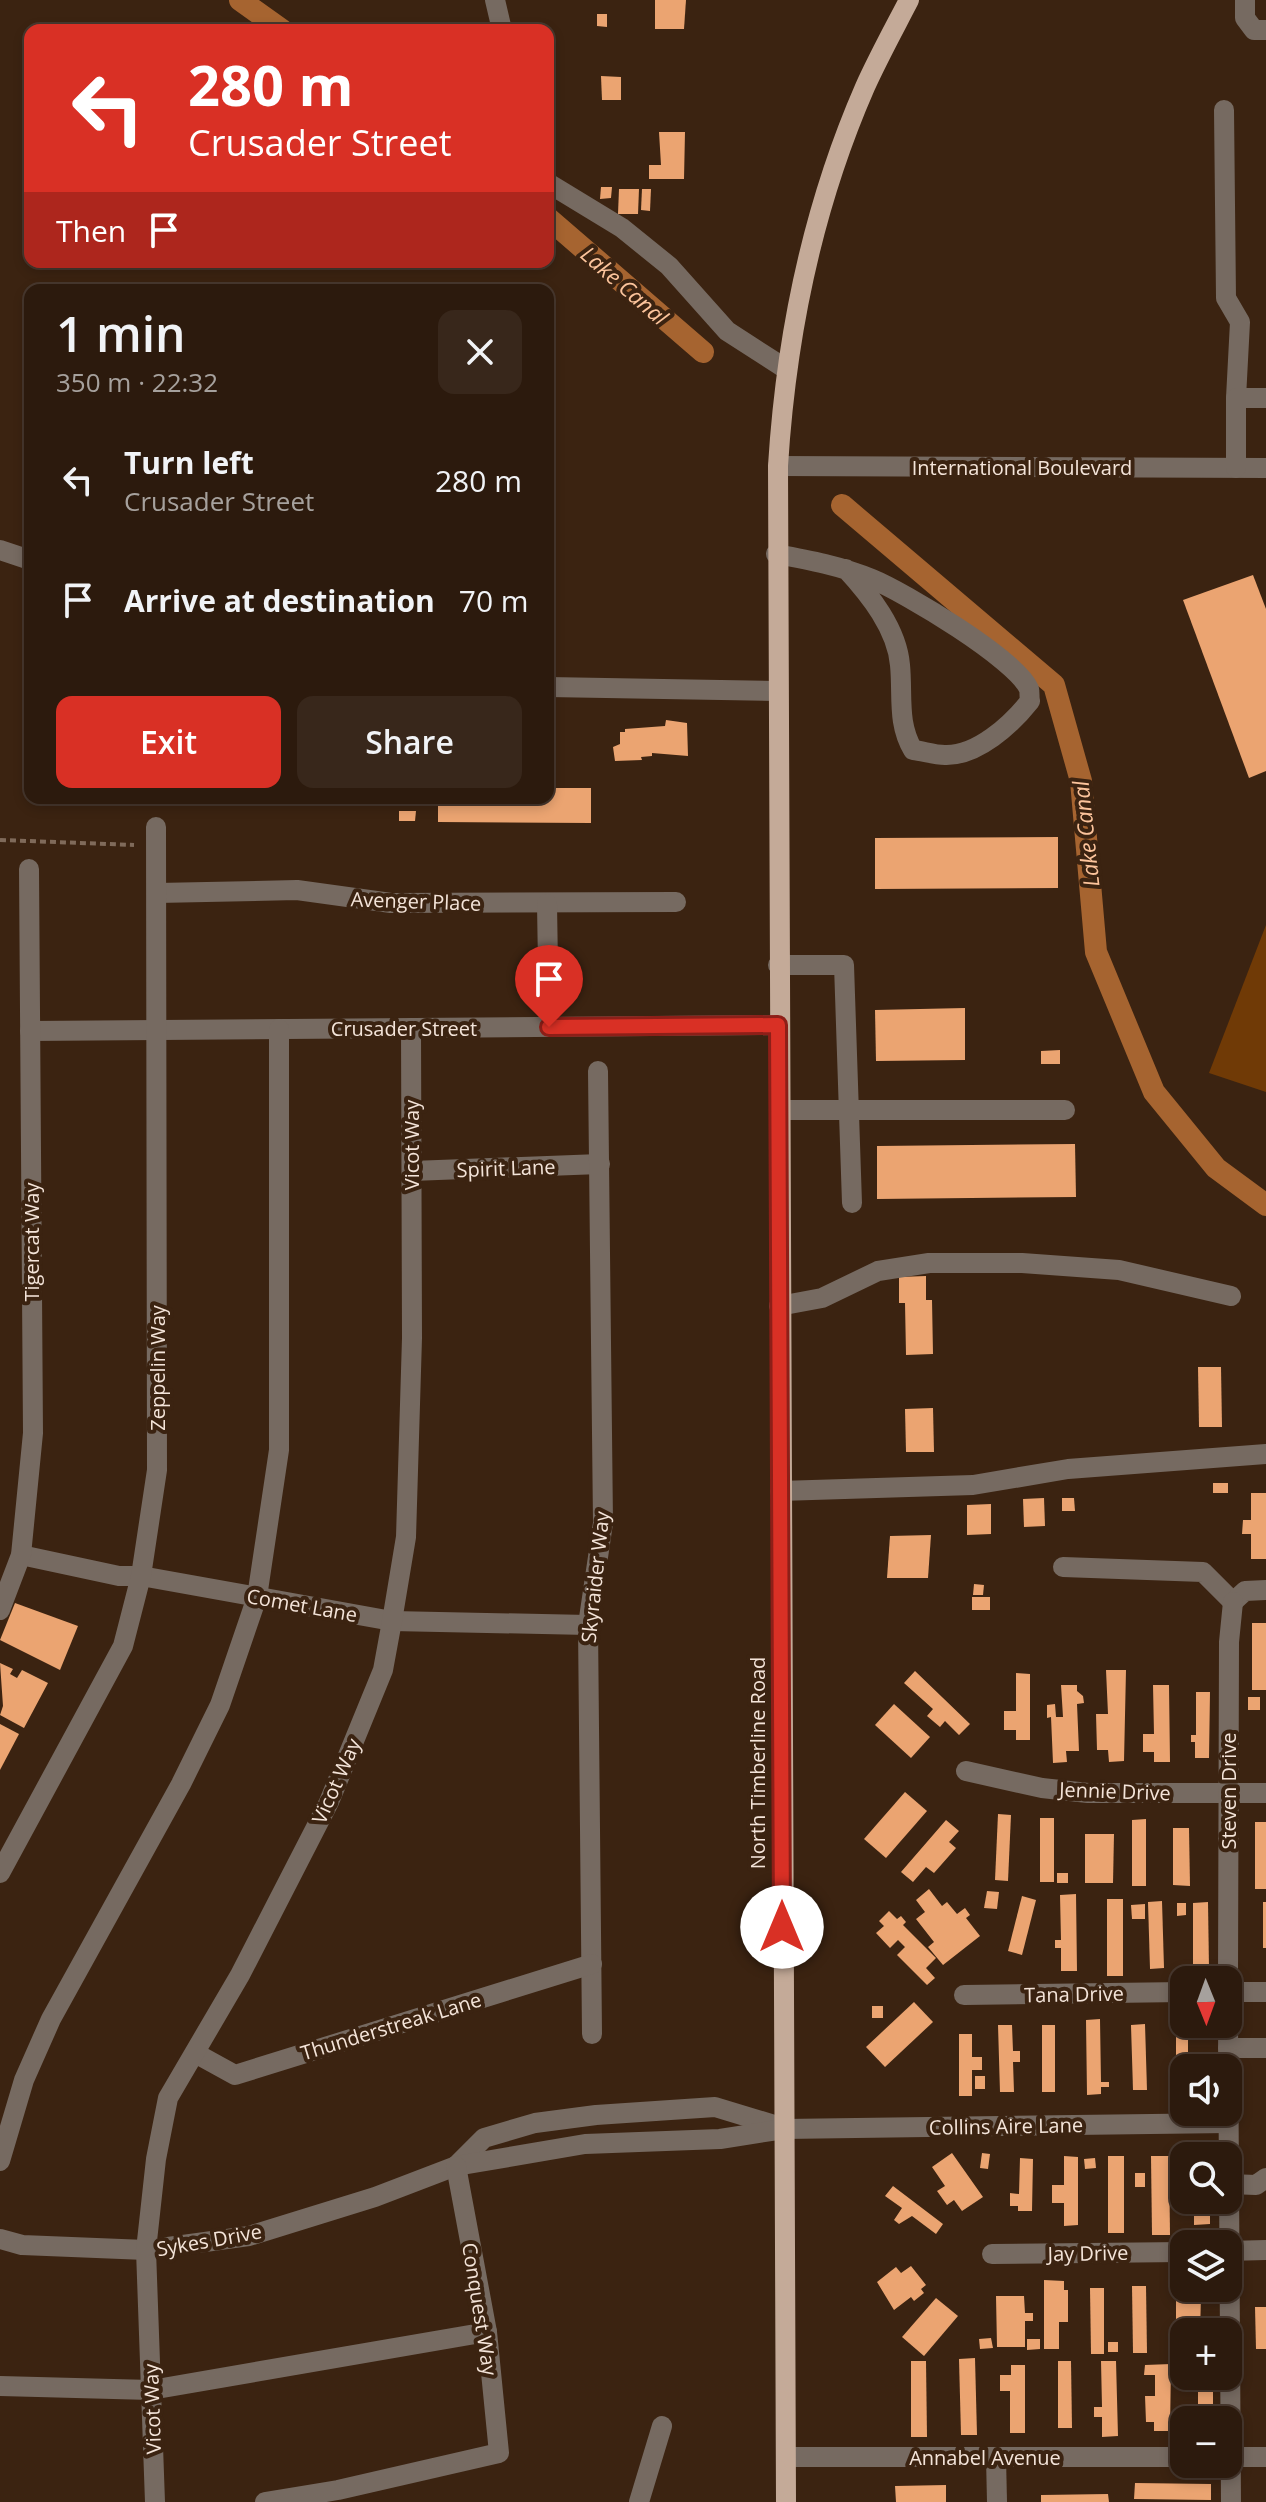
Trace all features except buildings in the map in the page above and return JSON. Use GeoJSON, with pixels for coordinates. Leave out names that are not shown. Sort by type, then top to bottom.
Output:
{"type":"FeatureCollection","features":[{"type":"Feature","properties":{"kind":"main road","name":"North Timberline Road"},"geometry":{"type":"LineString","coordinates":[[786,2502],[778,466],[786,369],[802,288],[831,176],[865,87],[909,0]]}},
{"type":"Feature","properties":{"kind":"street"},"geometry":{"type":"LineString","coordinates":[[495,0],[501,24]]}},
{"type":"Feature","properties":{"kind":"street"},"geometry":{"type":"LineString","coordinates":[[1245,0],[1245,18],[1254,30],[1266,30]]}},
{"type":"Feature","properties":{"kind":"street"},"geometry":{"type":"LineString","coordinates":[[1224,110],[1226,298],[1240,322],[1236,468]]}},
{"type":"Feature","properties":{"kind":"street"},"geometry":{"type":"LineString","coordinates":[[554,187],[622,228],[669,266],[727,331],[786,369]]}},
{"type":"Feature","properties":{"kind":"street"},"geometry":{"type":"LineString","coordinates":[[1236,398],[1266,398]]}},
{"type":"Feature","properties":{"kind":"street","name":"International Boulevard"},"geometry":{"type":"LineString","coordinates":[[778,466],[1266,468]]}},
{"type":"Feature","properties":{"kind":"street"},"geometry":{"type":"LineString","coordinates":[[0,550],[24,558]]}},
{"type":"Feature","properties":{"kind":"street"},"geometry":{"type":"LineString","coordinates":[[776,554],[846,569],[876,580],[952,623],[1007,666],[1029,688],[1030,701],[991,738],[969,750],[946,756],[913,750],[902,733],[900,662],[887,623],[846,569]]}},
{"type":"Feature","properties":{"kind":"street"},"geometry":{"type":"LineString","coordinates":[[554,687],[777,691]]}},
{"type":"Feature","properties":{"kind":"street","name":"Zeppelin Way"},"geometry":{"type":"LineString","coordinates":[[0,1873],[7,1844],[123,1646],[141,1576],[157,1470],[159,1030],[156,827]]}},
{"type":"Feature","properties":{"kind":"street","name":"Tigercat Way"},"geometry":{"type":"LineString","coordinates":[[0,1610],[21,1555],[33,1433],[29,869]]}},
{"type":"Feature","properties":{"kind":"street","name":"Avenger Place"},"geometry":{"type":"LineString","coordinates":[[157,893],[297,890],[391,903],[676,902]]}},
{"type":"Feature","properties":{"kind":"street"},"geometry":{"type":"LineString","coordinates":[[547,904],[549,1027]]}},
{"type":"Feature","properties":{"kind":"street"},"geometry":{"type":"LineString","coordinates":[[778,965],[844,965],[852,1203]]}},
{"type":"Feature","properties":{"kind":"street","name":"Crusader Street"},"geometry":{"type":"LineString","coordinates":[[30,1031],[778,1025]]}},
{"type":"Feature","properties":{"kind":"street","name":"Vicot Way"},"geometry":{"type":"LineString","coordinates":[[155,2502],[146,2250],[156,2159],[168,2098],[240,1975],[329,1802],[383,1670],[392,1621],[406,1537],[412,1338],[411,1028]]}},
{"type":"Feature","properties":{"kind":"street"},"geometry":{"type":"LineString","coordinates":[[0,2161],[24,2080],[51,2019],[188,1771],[220,1705],[257,1597],[279,1450],[279,1029]]}},
{"type":"Feature","properties":{"kind":"street","name":"Skyraider Way"},"geometry":{"type":"LineString","coordinates":[[592,2034],[588,1625],[603,1523],[598,1071]]}},
{"type":"Feature","properties":{"kind":"street"},"geometry":{"type":"LineString","coordinates":[[779,1110],[1065,1110]]}},
{"type":"Feature","properties":{"kind":"street","name":"Spirit Lane"},"geometry":{"type":"LineString","coordinates":[[412,1171],[600,1164]]}},
{"type":"Feature","properties":{"kind":"street"},"geometry":{"type":"LineString","coordinates":[[779,1306],[822,1298],[878,1271],[929,1263],[1022,1263],[1119,1270],[1231,1296]]}},
{"type":"Feature","properties":{"kind":"street"},"geometry":{"type":"LineString","coordinates":[[780,1491],[973,1485],[1068,1469],[1266,1454]]}},
{"type":"Feature","properties":{"kind":"street","name":"Comet Lane"},"geometry":{"type":"LineString","coordinates":[[21,1555],[119,1576],[141,1576],[392,1621],[588,1625]]}},
{"type":"Feature","properties":{"kind":"street"},"geometry":{"type":"LineString","coordinates":[[1063,1567],[1203,1572],[1233,1602],[1245,1591],[1266,1590]]}},
{"type":"Feature","properties":{"kind":"street","name":"Steven Drive"},"geometry":{"type":"LineString","coordinates":[[1228,1966],[1233,1602]]}},
{"type":"Feature","properties":{"kind":"street","name":"Jennie Drive"},"geometry":{"type":"LineString","coordinates":[[966,1771],[1042,1788],[1088,1793],[1266,1793]]}},
{"type":"Feature","properties":{"kind":"street","name":"Thunderstreak Lane"},"geometry":{"type":"LineString","coordinates":[[195,2053],[235,2075],[592,1964]]}},
{"type":"Feature","properties":{"kind":"street","name":"Tana Drive"},"geometry":{"type":"LineString","coordinates":[[964,1995],[1170,1992]]}},
{"type":"Feature","properties":{"kind":"street"},"geometry":{"type":"LineString","coordinates":[[1242,1992],[1266,1992]]}},
{"type":"Feature","properties":{"kind":"street"},"geometry":{"type":"LineString","coordinates":[[1228,2038],[1228,2054]]}},
{"type":"Feature","properties":{"kind":"street"},"geometry":{"type":"LineString","coordinates":[[1228,2048],[1266,2048]]}},
{"type":"Feature","properties":{"kind":"street"},"geometry":{"type":"LineString","coordinates":[[456,2166],[484,2138],[535,2123],[596,2115],[715,2107],[784,2129]]}},
{"type":"Feature","properties":{"kind":"street","name":"Collins Aire Lane"},"geometry":{"type":"LineString","coordinates":[[784,2129],[1170,2124]]}},
{"type":"Feature","properties":{"kind":"street"},"geometry":{"type":"LineString","coordinates":[[456,2166],[585,2144],[720,2139],[784,2129]]}},
{"type":"Feature","properties":{"kind":"street","name":"Sykes Drive"},"geometry":{"type":"LineString","coordinates":[[0,2239],[22,2245],[146,2250],[249,2236],[375,2197],[456,2166]]}},
{"type":"Feature","properties":{"kind":"street","name":"Conquest Way"},"geometry":{"type":"LineString","coordinates":[[265,2502],[499,2453],[487,2332],[456,2166]]}},
{"type":"Feature","properties":{"kind":"street"},"geometry":{"type":"LineString","coordinates":[[1242,2184],[1256,2185],[1266,2178]]}},
{"type":"Feature","properties":{"kind":"street"},"geometry":{"type":"LineString","coordinates":[[1242,2251],[1266,2250]]}},
{"type":"Feature","properties":{"kind":"street","name":"Jay Drive"},"geometry":{"type":"LineString","coordinates":[[992,2254],[1170,2252]]}},
{"type":"Feature","properties":{"kind":"street"},"geometry":{"type":"LineString","coordinates":[[1229,2302],[1229,2406]]}},
{"type":"Feature","properties":{"kind":"street"},"geometry":{"type":"LineString","coordinates":[[0,2386],[151,2390],[487,2332]]}},
{"type":"Feature","properties":{"kind":"street"},"geometry":{"type":"LineString","coordinates":[[639,2502],[662,2426]]}},
{"type":"Feature","properties":{"kind":"street","name":"Annabel Avenue"},"geometry":{"type":"LineString","coordinates":[[786,2457],[1170,2457]]}},
{"type":"Feature","properties":{"kind":"street"},"geometry":{"type":"LineString","coordinates":[[996,2457],[997,2502]]}},
{"type":"Feature","properties":{"kind":"street"},"geometry":{"type":"LineString","coordinates":[[1242,2457],[1266,2457]]}},
{"type":"Feature","properties":{"kind":"street"},"geometry":{"type":"LineString","coordinates":[[1230,2478],[1231,2502]]}},
{"type":"Feature","properties":{"kind":"path"},"geometry":{"type":"LineString","coordinates":[[0,840],[134,845]]}},
{"type":"Feature","properties":{"kind":"shaded area"},"geometry":{"type":"Polygon","coordinates":[[[1266,925],[1266,1092],[1209,1073],[1266,925]]]}},
{"type":"Feature","properties":{"kind":"waterway","name":"Lake Canal"},"geometry":{"type":"LineString","coordinates":[[240,0],[274,24]]}},
{"type":"Feature","properties":{"kind":"waterway","name":"Lake Canal"},"geometry":{"type":"LineString","coordinates":[[554,223],[703,352]]}},
{"type":"Feature","properties":{"kind":"waterway","name":"Lake Canal"},"geometry":{"type":"LineString","coordinates":[[842,505],[1054,685],[1081,781],[1096,952],[1154,1092],[1216,1168],[1266,1205]]}},
{"type":"Feature","properties":{"kind":"route"},"geometry":{"type":"LineString","coordinates":[[549,1027],[778,1025],[782,1927]]}}]}
